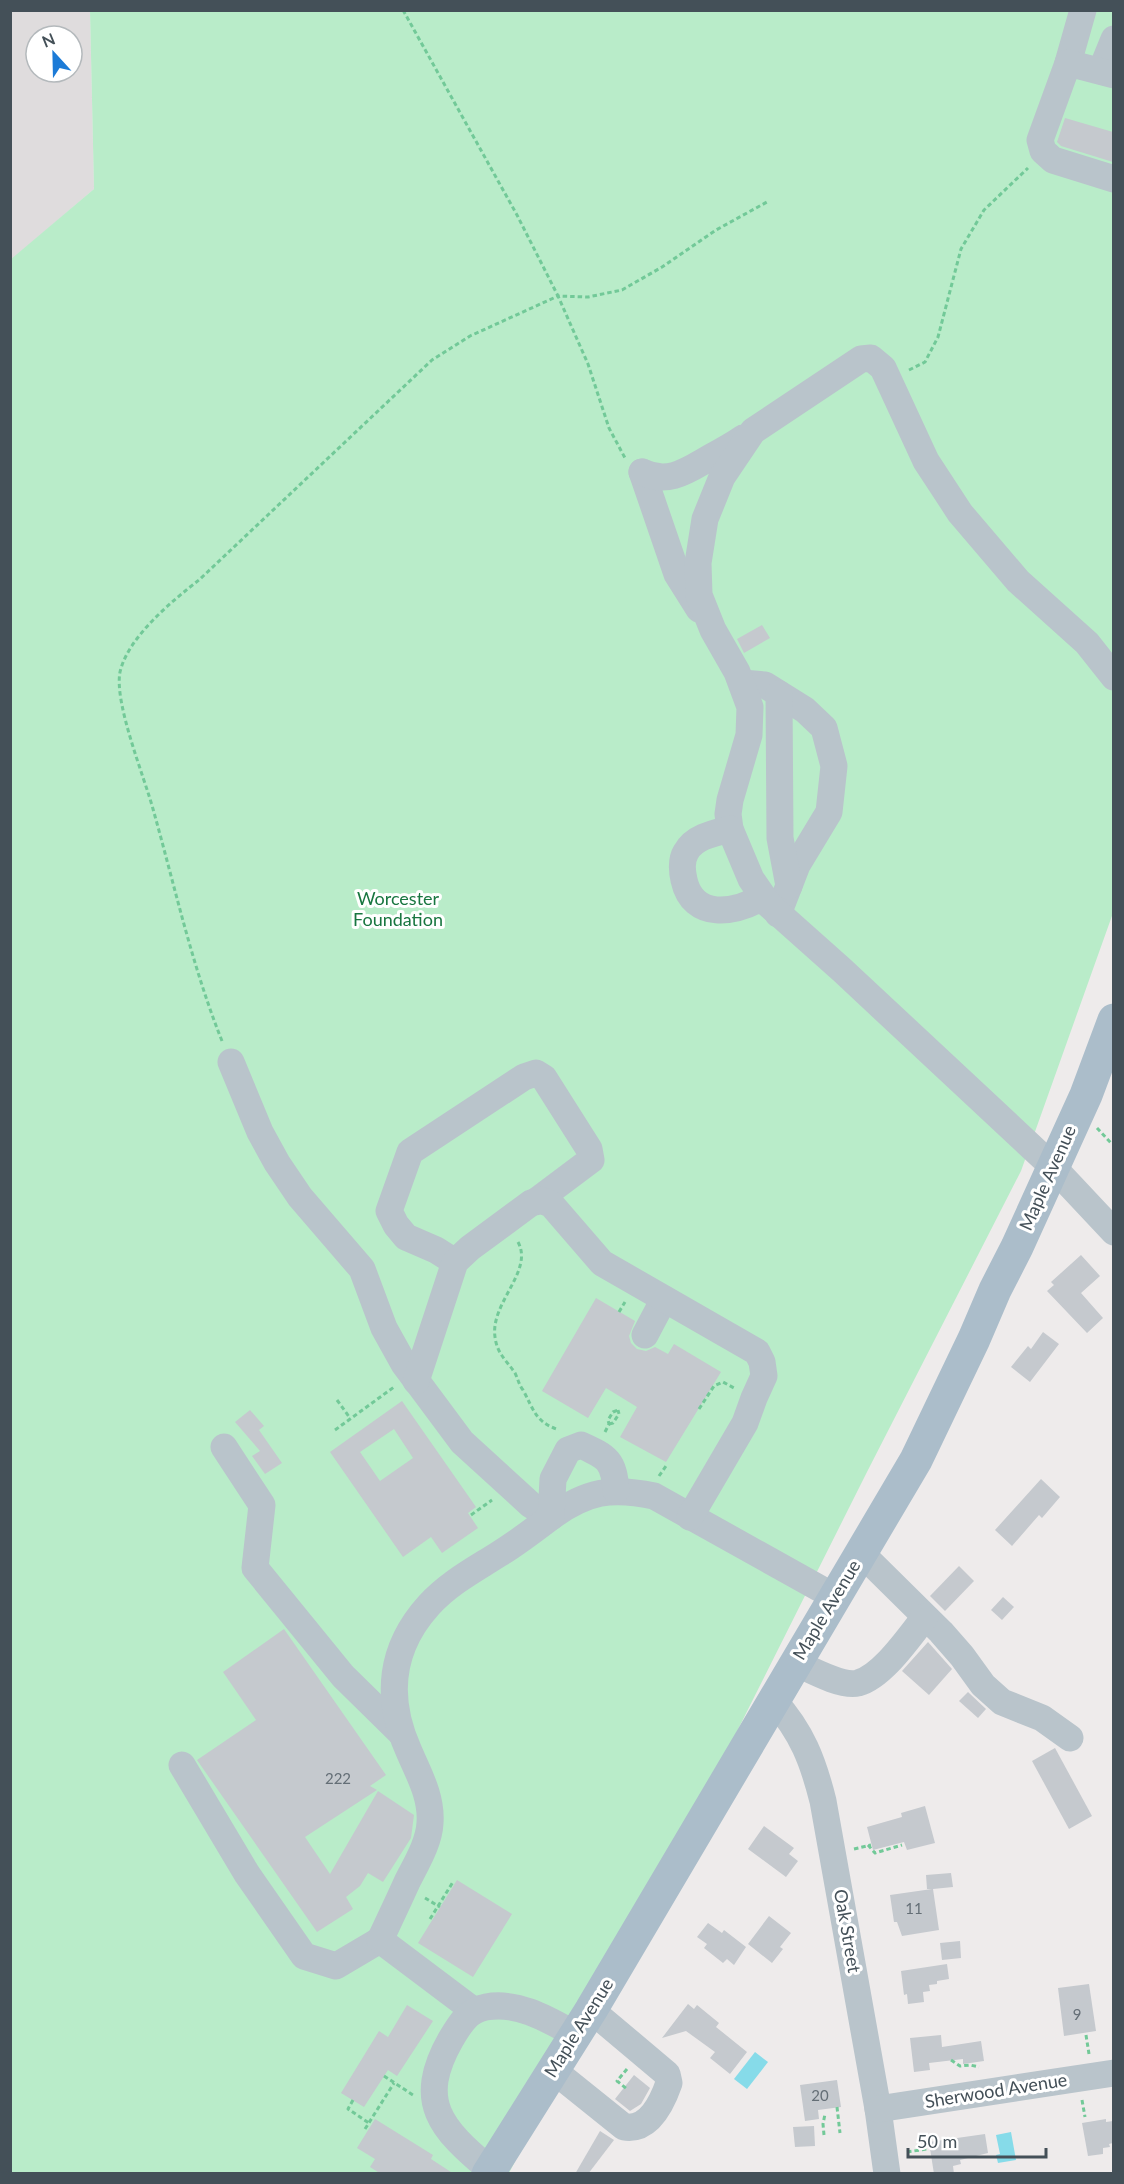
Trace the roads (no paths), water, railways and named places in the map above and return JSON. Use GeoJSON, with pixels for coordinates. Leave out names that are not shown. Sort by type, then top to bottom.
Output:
{"type":"FeatureCollection","features":[{"type":"Feature","properties":{"kind":"main road","name":"Maple Avenue"},"geometry":{"type":"LineString","coordinates":[[489,2172],[584,2022],[928,1437],[1089,1089],[1113,1020]]}},
{"type":"Feature","properties":{"kind":"street"},"geometry":{"type":"LineString","coordinates":[[1083,10],[1068,63],[1040,140],[1043,151],[1053,160],[1113,179]]}},
{"type":"Feature","properties":{"kind":"street"},"geometry":{"type":"LineString","coordinates":[[1068,63],[1107,73],[1113,39]]}},
{"type":"Feature","properties":{"kind":"street"},"geometry":{"type":"LineString","coordinates":[[707,618],[688,596],[677,574],[642,472],[649,476],[666,478],[683,473],[753,431],[857,362],[871,358],[883,368],[926,461],[960,513],[1006,568],[1041,604],[1097,654],[1113,676]]}},
{"type":"Feature","properties":{"kind":"street"},"geometry":{"type":"LineString","coordinates":[[753,431],[722,477],[705,519],[697,579],[699,596],[707,618],[742,683],[750,707],[750,726],[730,800],[730,829],[748,872],[770,905],[1053,1167],[1113,1232]]}},
{"type":"Feature","properties":{"kind":"street"},"geometry":{"type":"LineString","coordinates":[[730,829],[703,838],[685,853],[682,870],[688,892],[698,904],[716,910],[770,905],[789,886],[797,865],[829,812],[834,766],[824,728],[805,710],[765,685],[742,683]]}},
{"type":"Feature","properties":{"kind":"street"},"geometry":{"type":"LineString","coordinates":[[779,694],[780,838],[789,886]]}},
{"type":"Feature","properties":{"kind":"street"},"geometry":{"type":"LineString","coordinates":[[231,1062],[271,1154],[300,1197],[362,1269],[385,1332],[399,1357],[407,1382],[462,1442],[531,1504],[551,1517]]}},
{"type":"Feature","properties":{"kind":"street"},"geometry":{"type":"LineString","coordinates":[[407,1382],[455,1262],[516,1213],[535,1202],[591,1160],[590,1149],[544,1078],[536,1073],[524,1077],[410,1152],[389,1211],[396,1225],[406,1237],[436,1250],[455,1262]]}},
{"type":"Feature","properties":{"kind":"street"},"geometry":{"type":"LineString","coordinates":[[535,1202],[540,1200],[551,1204],[602,1263],[757,1352],[762,1362],[764,1376],[745,1423],[690,1517]]}},
{"type":"Feature","properties":{"kind":"street"},"geometry":{"type":"LineString","coordinates":[[645,1335],[664,1299]]}},
{"type":"Feature","properties":{"kind":"street"},"geometry":{"type":"LineString","coordinates":[[551,1517],[553,1479],[568,1450],[581,1445],[604,1455],[615,1472],[616,1491]]}},
{"type":"Feature","properties":{"kind":"street"},"geometry":{"type":"LineString","coordinates":[[224,1447],[262,1505],[255,1568],[343,1676],[402,1734]]}},
{"type":"Feature","properties":{"kind":"street"},"geometry":{"type":"LineString","coordinates":[[182,1765],[247,1874],[304,1956],[336,1966],[380,1940],[428,1836],[430,1811],[424,1785],[402,1734],[393,1696],[394,1676],[406,1639],[415,1623],[439,1594],[457,1579],[515,1544],[565,1508],[596,1494],[616,1491],[654,1496],[835,1597]]}},
{"type":"Feature","properties":{"kind":"street"},"geometry":{"type":"LineString","coordinates":[[861,1553],[900,1590],[962,1656],[983,1685],[1002,1702],[1042,1718],[1070,1738]]}},
{"type":"Feature","properties":{"kind":"street"},"geometry":{"type":"LineString","coordinates":[[796,1663],[837,1681],[857,1683],[872,1676],[891,1658],[925,1617]]}},
{"type":"Feature","properties":{"kind":"street","name":"Oak Street"},"geometry":{"type":"LineString","coordinates":[[774,1701],[795,1726],[802,1739],[815,1771],[823,1801],[878,2109],[893,2163]]}},
{"type":"Feature","properties":{"kind":"street"},"geometry":{"type":"LineString","coordinates":[[380,1940],[473,2010]]}},
{"type":"Feature","properties":{"kind":"street"},"geometry":{"type":"LineString","coordinates":[[489,2172],[448,2130],[438,2114],[435,2103],[435,2080],[438,2066],[457,2029],[473,2010],[488,2006],[522,2009],[540,2016],[584,2022],[667,2074],[669,2083],[657,2107],[641,2126],[624,2127],[554,2070]]}},
{"type":"Feature","properties":{"kind":"street","name":"Sherwood Avenue"},"geometry":{"type":"LineString","coordinates":[[878,2109],[1102,2067]]}},
{"type":"Feature","properties":{"kind":"water"},"geometry":{"type":"Polygon","coordinates":[[[755,2052],[768,2062],[747,2089],[734,2079],[755,2052]]]}},
{"type":"Feature","properties":{"kind":"water"},"geometry":{"type":"Polygon","coordinates":[[[1011,2132],[1016,2160],[998,2163],[996,2155],[1000,2154],[996,2135],[1011,2132]]]}},
{"type":"Feature","properties":{"kind":"park label","name":"Worcester Foundation"},"geometry":{"type":"Point","coordinates":[398,909]}}]}
